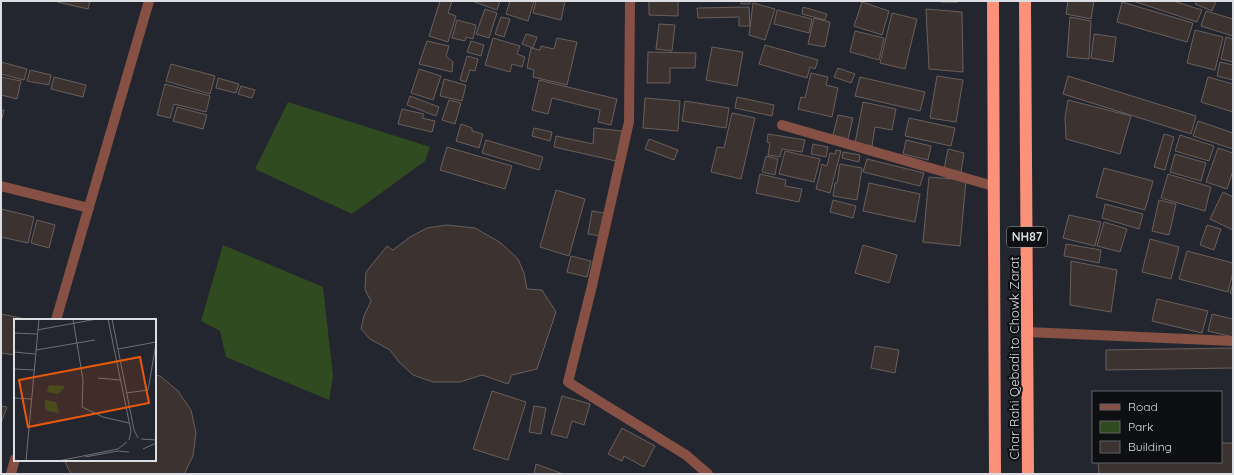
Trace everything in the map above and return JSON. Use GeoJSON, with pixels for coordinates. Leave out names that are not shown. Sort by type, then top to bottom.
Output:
{"type":"FeatureCollection","features":[{"type":"Feature","properties":{"kind":"highway","name":"Char Rahi Qebadi to Chowk Zarat"},"geometry":{"type":"LineString","coordinates":[[993,1],[995,474]]}},
{"type":"Feature","properties":{"kind":"highway","name":"Char Rahi Qebadi to Chowk Zarat"},"geometry":{"type":"LineString","coordinates":[[1025,1],[1028,474]]}},
{"type":"Feature","properties":{"kind":"street"},"geometry":{"type":"LineString","coordinates":[[56,319],[149,1]]}},
{"type":"Feature","properties":{"kind":"street"},"geometry":{"type":"LineString","coordinates":[[630,1],[629,122],[591,290],[568,382],[686,455],[708,474]]}},
{"type":"Feature","properties":{"kind":"street"},"geometry":{"type":"LineString","coordinates":[[782,125],[993,186]]}},
{"type":"Feature","properties":{"kind":"street"},"geometry":{"type":"LineString","coordinates":[[1,186],[89,208]]}},
{"type":"Feature","properties":{"kind":"street"},"geometry":{"type":"LineString","coordinates":[[1028,332],[1233,341]]}},
{"type":"Feature","properties":{"kind":"street"},"geometry":{"type":"LineString","coordinates":[[11,474],[14,461]]}},
{"type":"Feature","properties":{"kind":"green space"},"geometry":{"type":"Polygon","coordinates":[[[288,102],[430,147],[425,161],[352,214],[255,169],[288,102]]]}},
{"type":"Feature","properties":{"kind":"green space"},"geometry":{"type":"Polygon","coordinates":[[[223,245],[323,287],[333,376],[329,400],[226,357],[220,331],[201,321],[223,245]]]}},
{"type":"Feature","properties":{"kind":"building"},"geometry":{"type":"Polygon","coordinates":[[[57,1],[90,1],[88,9],[57,1]]]}},
{"type":"Feature","properties":{"kind":"building"},"geometry":{"type":"Polygon","coordinates":[[[440,1],[452,1],[448,13],[456,16],[448,42],[429,36],[440,1]]]}},
{"type":"Feature","properties":{"kind":"building"},"geometry":{"type":"Polygon","coordinates":[[[472,1],[500,1],[497,10],[472,1]]]}},
{"type":"Feature","properties":{"kind":"building"},"geometry":{"type":"Polygon","coordinates":[[[510,1],[534,1],[528,21],[506,14],[510,1]]]}},
{"type":"Feature","properties":{"kind":"building"},"geometry":{"type":"Polygon","coordinates":[[[536,1],[565,1],[561,20],[533,13],[536,1]]]}},
{"type":"Feature","properties":{"kind":"building"},"geometry":{"type":"Polygon","coordinates":[[[649,1],[678,1],[678,16],[649,15],[649,1]]]}},
{"type":"Feature","properties":{"kind":"building"},"geometry":{"type":"Polygon","coordinates":[[[741,1],[750,1],[750,4],[741,4],[741,1]]]}},
{"type":"Feature","properties":{"kind":"building"},"geometry":{"type":"Polygon","coordinates":[[[958,1],[958,2],[941,2],[958,1]]]}},
{"type":"Feature","properties":{"kind":"building"},"geometry":{"type":"Polygon","coordinates":[[[1068,1],[1094,1],[1091,19],[1066,14],[1068,1]]]}},
{"type":"Feature","properties":{"kind":"building"},"geometry":{"type":"Polygon","coordinates":[[[1133,1],[1173,1],[1202,10],[1197,22],[1133,1]]]}},
{"type":"Feature","properties":{"kind":"building"},"geometry":{"type":"Polygon","coordinates":[[[1197,1],[1216,1],[1212,11],[1195,4],[1197,1]]]}},
{"type":"Feature","properties":{"kind":"building"},"geometry":{"type":"Polygon","coordinates":[[[862,2],[889,11],[882,35],[854,26],[862,2]]]}},
{"type":"Feature","properties":{"kind":"building"},"geometry":{"type":"Polygon","coordinates":[[[1122,2],[1193,23],[1187,42],[1117,22],[1122,2]]]}},
{"type":"Feature","properties":{"kind":"building"},"geometry":{"type":"Polygon","coordinates":[[[753,3],[775,9],[765,40],[749,35],[753,3]]]}},
{"type":"Feature","properties":{"kind":"building"},"geometry":{"type":"Polygon","coordinates":[[[749,7],[750,26],[739,26],[739,17],[698,18],[697,8],[749,7]]]}},
{"type":"Feature","properties":{"kind":"building"},"geometry":{"type":"Polygon","coordinates":[[[803,7],[827,14],[825,20],[802,14],[803,7]]]}},
{"type":"Feature","properties":{"kind":"building"},"geometry":{"type":"Polygon","coordinates":[[[485,9],[497,13],[489,38],[476,34],[485,9]]]}},
{"type":"Feature","properties":{"kind":"building"},"geometry":{"type":"Polygon","coordinates":[[[926,9],[962,12],[963,72],[929,69],[926,9]]]}},
{"type":"Feature","properties":{"kind":"building"},"geometry":{"type":"Polygon","coordinates":[[[777,10],[812,19],[809,33],[774,24],[777,10]]]}},
{"type":"Feature","properties":{"kind":"building"},"geometry":{"type":"Polygon","coordinates":[[[1206,11],[1233,19],[1233,36],[1201,26],[1206,11]]]}},
{"type":"Feature","properties":{"kind":"building"},"geometry":{"type":"Polygon","coordinates":[[[892,13],[917,19],[905,69],[880,63],[892,13]]]}},
{"type":"Feature","properties":{"kind":"building"},"geometry":{"type":"Polygon","coordinates":[[[501,17],[510,19],[504,37],[495,34],[501,17]]]}},
{"type":"Feature","properties":{"kind":"building"},"geometry":{"type":"Polygon","coordinates":[[[1070,17],[1091,21],[1089,59],[1067,57],[1070,17]]]}},
{"type":"Feature","properties":{"kind":"building"},"geometry":{"type":"Polygon","coordinates":[[[814,18],[830,22],[825,47],[808,44],[814,18]]]}},
{"type":"Feature","properties":{"kind":"building"},"geometry":{"type":"Polygon","coordinates":[[[457,20],[476,25],[473,39],[466,37],[465,41],[452,38],[457,20]]]}},
{"type":"Feature","properties":{"kind":"building"},"geometry":{"type":"Polygon","coordinates":[[[659,24],[675,25],[672,51],[656,49],[659,24]]]}},
{"type":"Feature","properties":{"kind":"building"},"geometry":{"type":"Polygon","coordinates":[[[1195,30],[1223,37],[1215,70],[1187,63],[1195,30]]]}},
{"type":"Feature","properties":{"kind":"building"},"geometry":{"type":"Polygon","coordinates":[[[855,31],[884,38],[879,60],[850,52],[855,31]]]}},
{"type":"Feature","properties":{"kind":"building"},"geometry":{"type":"Polygon","coordinates":[[[526,34],[537,37],[533,48],[522,44],[526,34]]]}},
{"type":"Feature","properties":{"kind":"building"},"geometry":{"type":"Polygon","coordinates":[[[1094,34],[1116,37],[1113,62],[1091,58],[1094,34]]]}},
{"type":"Feature","properties":{"kind":"building"},"geometry":{"type":"Polygon","coordinates":[[[1226,37],[1233,39],[1233,62],[1221,59],[1226,37]]]}},
{"type":"Feature","properties":{"kind":"building"},"geometry":{"type":"Polygon","coordinates":[[[493,38],[520,46],[517,54],[525,57],[522,67],[512,64],[510,72],[485,65],[493,38]]]}},
{"type":"Feature","properties":{"kind":"building"},"geometry":{"type":"Polygon","coordinates":[[[557,38],[577,42],[567,85],[533,77],[534,70],[527,68],[531,48],[540,50],[541,46],[554,49],[557,38]]]}},
{"type":"Feature","properties":{"kind":"building"},"geometry":{"type":"Polygon","coordinates":[[[427,41],[449,46],[446,56],[453,62],[452,72],[419,64],[427,41]]]}},
{"type":"Feature","properties":{"kind":"building"},"geometry":{"type":"Polygon","coordinates":[[[471,41],[484,45],[481,56],[467,52],[471,41]]]}},
{"type":"Feature","properties":{"kind":"building"},"geometry":{"type":"Polygon","coordinates":[[[765,45],[818,60],[815,69],[810,67],[807,78],[759,64],[765,45]]]}},
{"type":"Feature","properties":{"kind":"building"},"geometry":{"type":"Polygon","coordinates":[[[712,47],[743,52],[737,86],[706,80],[712,47]]]}},
{"type":"Feature","properties":{"kind":"building"},"geometry":{"type":"Polygon","coordinates":[[[648,52],[696,53],[695,68],[670,68],[670,83],[647,83],[648,52]]]}},
{"type":"Feature","properties":{"kind":"building"},"geometry":{"type":"Polygon","coordinates":[[[467,56],[478,59],[475,71],[470,70],[466,82],[460,80],[467,56]]]}},
{"type":"Feature","properties":{"kind":"building"},"geometry":{"type":"Polygon","coordinates":[[[1,62],[27,69],[24,80],[1,74],[1,62]]]}},
{"type":"Feature","properties":{"kind":"building"},"geometry":{"type":"Polygon","coordinates":[[[1220,62],[1233,65],[1233,80],[1217,76],[1220,62]]]}},
{"type":"Feature","properties":{"kind":"building"},"geometry":{"type":"Polygon","coordinates":[[[171,64],[215,76],[210,94],[166,81],[171,64]]]}},
{"type":"Feature","properties":{"kind":"building"},"geometry":{"type":"Polygon","coordinates":[[[838,68],[855,74],[851,83],[834,77],[838,68]]]}},
{"type":"Feature","properties":{"kind":"building"},"geometry":{"type":"Polygon","coordinates":[[[419,69],[441,76],[433,100],[411,93],[419,69]]]}},
{"type":"Feature","properties":{"kind":"building"},"geometry":{"type":"Polygon","coordinates":[[[30,70],[51,75],[49,85],[27,81],[30,70]]]}},
{"type":"Feature","properties":{"kind":"building"},"geometry":{"type":"Polygon","coordinates":[[[811,73],[828,77],[826,85],[838,88],[832,117],[798,109],[801,97],[805,98],[811,73]]]}},
{"type":"Feature","properties":{"kind":"building"},"geometry":{"type":"Polygon","coordinates":[[[937,76],[963,80],[956,122],[930,118],[937,76]]]}},
{"type":"Feature","properties":{"kind":"building"},"geometry":{"type":"Polygon","coordinates":[[[1068,76],[1196,116],[1191,134],[1063,94],[1068,76]]]}},
{"type":"Feature","properties":{"kind":"building"},"geometry":{"type":"Polygon","coordinates":[[[1,77],[21,81],[17,99],[1,95],[1,77]]]}},
{"type":"Feature","properties":{"kind":"building"},"geometry":{"type":"Polygon","coordinates":[[[54,77],[86,85],[83,97],[51,89],[54,77]]]}},
{"type":"Feature","properties":{"kind":"building"},"geometry":{"type":"Polygon","coordinates":[[[860,77],[925,92],[920,111],[855,96],[860,77]]]}},
{"type":"Feature","properties":{"kind":"building"},"geometry":{"type":"Polygon","coordinates":[[[1208,77],[1233,84],[1233,112],[1201,102],[1208,77]]]}},
{"type":"Feature","properties":{"kind":"building"},"geometry":{"type":"Polygon","coordinates":[[[218,78],[239,84],[236,93],[216,88],[218,78]]]}},
{"type":"Feature","properties":{"kind":"building"},"geometry":{"type":"Polygon","coordinates":[[[444,79],[466,85],[462,101],[440,96],[444,79]]]}},
{"type":"Feature","properties":{"kind":"building"},"geometry":{"type":"Polygon","coordinates":[[[539,80],[617,99],[611,125],[598,122],[600,110],[552,98],[548,114],[532,110],[539,80]]]}},
{"type":"Feature","properties":{"kind":"building"},"geometry":{"type":"Polygon","coordinates":[[[165,84],[210,96],[206,112],[174,104],[170,118],[157,115],[165,84]]]}},
{"type":"Feature","properties":{"kind":"building"},"geometry":{"type":"Polygon","coordinates":[[[241,86],[255,90],[252,98],[238,94],[241,86]]]}},
{"type":"Feature","properties":{"kind":"building"},"geometry":{"type":"Polygon","coordinates":[[[410,96],[439,107],[436,116],[407,105],[410,96]]]}},
{"type":"Feature","properties":{"kind":"building"},"geometry":{"type":"Polygon","coordinates":[[[737,97],[774,105],[772,116],[735,108],[737,97]]]}},
{"type":"Feature","properties":{"kind":"building"},"geometry":{"type":"Polygon","coordinates":[[[645,98],[680,101],[678,131],[643,128],[645,98]]]}},
{"type":"Feature","properties":{"kind":"building"},"geometry":{"type":"Polygon","coordinates":[[[449,100],[461,103],[455,124],[442,120],[449,100]]]}},
{"type":"Feature","properties":{"kind":"building"},"geometry":{"type":"Polygon","coordinates":[[[1068,100],[1131,116],[1120,154],[1066,139],[1065,117],[1068,100]]]}},
{"type":"Feature","properties":{"kind":"building"},"geometry":{"type":"Polygon","coordinates":[[[685,101],[729,108],[726,128],[682,121],[685,101]]]}},
{"type":"Feature","properties":{"kind":"building"},"geometry":{"type":"Polygon","coordinates":[[[863,102],[896,109],[892,130],[875,127],[872,146],[855,143],[863,102]]]}},
{"type":"Feature","properties":{"kind":"building"},"geometry":{"type":"Polygon","coordinates":[[[177,107],[207,115],[203,129],[173,121],[177,107]]]}},
{"type":"Feature","properties":{"kind":"building"},"geometry":{"type":"Polygon","coordinates":[[[402,109],[424,114],[422,118],[435,121],[432,132],[398,124],[402,109]]]}},
{"type":"Feature","properties":{"kind":"building"},"geometry":{"type":"Polygon","coordinates":[[[1,110],[4,110],[1,122],[1,110]]]}},
{"type":"Feature","properties":{"kind":"building"},"geometry":{"type":"Polygon","coordinates":[[[732,113],[755,118],[741,179],[711,172],[717,147],[724,148],[732,113]]]}},
{"type":"Feature","properties":{"kind":"building"},"geometry":{"type":"Polygon","coordinates":[[[838,115],[853,118],[848,139],[833,135],[838,115]]]}},
{"type":"Feature","properties":{"kind":"building"},"geometry":{"type":"Polygon","coordinates":[[[909,118],[955,128],[951,146],[905,136],[909,118]]]}},
{"type":"Feature","properties":{"kind":"building"},"geometry":{"type":"Polygon","coordinates":[[[1198,121],[1233,133],[1233,149],[1193,136],[1198,121]]]}},
{"type":"Feature","properties":{"kind":"building"},"geometry":{"type":"Polygon","coordinates":[[[461,124],[472,128],[472,131],[483,134],[479,148],[456,141],[461,124]]]}},
{"type":"Feature","properties":{"kind":"building"},"geometry":{"type":"Polygon","coordinates":[[[534,128],[552,132],[550,141],[532,136],[534,128]]]}},
{"type":"Feature","properties":{"kind":"building"},"geometry":{"type":"Polygon","coordinates":[[[594,128],[622,131],[616,161],[554,147],[556,136],[593,144],[594,128]]]}},
{"type":"Feature","properties":{"kind":"building"},"geometry":{"type":"Polygon","coordinates":[[[768,134],[805,140],[802,152],[782,149],[780,157],[768,155],[770,143],[767,142],[768,134]]]}},
{"type":"Feature","properties":{"kind":"building"},"geometry":{"type":"Polygon","coordinates":[[[1164,134],[1174,137],[1165,170],[1154,167],[1164,134]]]}},
{"type":"Feature","properties":{"kind":"building"},"geometry":{"type":"Polygon","coordinates":[[[1180,135],[1214,146],[1209,161],[1175,151],[1180,135]]]}},
{"type":"Feature","properties":{"kind":"building"},"geometry":{"type":"Polygon","coordinates":[[[649,139],[678,150],[674,160],[645,149],[649,139]]]}},
{"type":"Feature","properties":{"kind":"building"},"geometry":{"type":"Polygon","coordinates":[[[486,140],[543,157],[539,170],[482,153],[486,140]]]}},
{"type":"Feature","properties":{"kind":"building"},"geometry":{"type":"Polygon","coordinates":[[[906,140],[931,146],[928,160],[903,154],[906,140]]]}},
{"type":"Feature","properties":{"kind":"building"},"geometry":{"type":"Polygon","coordinates":[[[813,144],[828,147],[826,157],[811,154],[813,144]]]}},
{"type":"Feature","properties":{"kind":"building"},"geometry":{"type":"Polygon","coordinates":[[[447,147],[512,166],[505,189],[440,170],[447,147]]]}},
{"type":"Feature","properties":{"kind":"building"},"geometry":{"type":"Polygon","coordinates":[[[1218,148],[1233,153],[1233,171],[1227,189],[1206,182],[1218,148]]]}},
{"type":"Feature","properties":{"kind":"building"},"geometry":{"type":"Polygon","coordinates":[[[948,149],[964,153],[961,172],[944,169],[948,149]]]}},
{"type":"Feature","properties":{"kind":"building"},"geometry":{"type":"Polygon","coordinates":[[[836,150],[841,151],[830,193],[816,189],[822,164],[827,166],[830,153],[835,154],[836,150]]]}},
{"type":"Feature","properties":{"kind":"building"},"geometry":{"type":"Polygon","coordinates":[[[785,151],[820,159],[814,182],[779,174],[785,151]]]}},
{"type":"Feature","properties":{"kind":"building"},"geometry":{"type":"Polygon","coordinates":[[[843,152],[860,155],[859,162],[842,158],[843,152]]]}},
{"type":"Feature","properties":{"kind":"building"},"geometry":{"type":"Polygon","coordinates":[[[1175,154],[1206,163],[1201,181],[1170,172],[1175,154]]]}},
{"type":"Feature","properties":{"kind":"building"},"geometry":{"type":"Polygon","coordinates":[[[766,156],[778,159],[775,175],[762,172],[766,156]]]}},
{"type":"Feature","properties":{"kind":"building"},"geometry":{"type":"Polygon","coordinates":[[[867,159],[924,173],[920,186],[863,172],[867,159]]]}},
{"type":"Feature","properties":{"kind":"building"},"geometry":{"type":"Polygon","coordinates":[[[840,164],[862,168],[857,200],[833,196],[840,164]]]}},
{"type":"Feature","properties":{"kind":"building"},"geometry":{"type":"Polygon","coordinates":[[[1104,168],[1153,181],[1145,210],[1096,197],[1104,168]]]}},
{"type":"Feature","properties":{"kind":"building"},"geometry":{"type":"Polygon","coordinates":[[[760,174],[786,180],[785,186],[802,189],[799,202],[756,193],[760,174]]]}},
{"type":"Feature","properties":{"kind":"building"},"geometry":{"type":"Polygon","coordinates":[[[1168,174],[1211,187],[1205,211],[1161,198],[1168,174]]]}},
{"type":"Feature","properties":{"kind":"building"},"geometry":{"type":"Polygon","coordinates":[[[929,177],[966,180],[960,246],[923,242],[929,177]]]}},
{"type":"Feature","properties":{"kind":"building"},"geometry":{"type":"Polygon","coordinates":[[[869,183],[920,194],[915,222],[863,211],[869,183]]]}},
{"type":"Feature","properties":{"kind":"building"},"geometry":{"type":"Polygon","coordinates":[[[556,190],[585,199],[569,256],[540,247],[556,190]]]}},
{"type":"Feature","properties":{"kind":"building"},"geometry":{"type":"Polygon","coordinates":[[[1223,192],[1233,197],[1233,230],[1210,219],[1223,192]]]}},
{"type":"Feature","properties":{"kind":"building"},"geometry":{"type":"Polygon","coordinates":[[[833,200],[856,206],[853,218],[830,212],[833,200]]]}},
{"type":"Feature","properties":{"kind":"building"},"geometry":{"type":"Polygon","coordinates":[[[1159,200],[1176,204],[1169,235],[1152,231],[1159,200]]]}},
{"type":"Feature","properties":{"kind":"building"},"geometry":{"type":"Polygon","coordinates":[[[1105,204],[1143,214],[1139,229],[1102,218],[1105,204]]]}},
{"type":"Feature","properties":{"kind":"building"},"geometry":{"type":"Polygon","coordinates":[[[1,209],[34,217],[28,243],[1,237],[1,209]]]}},
{"type":"Feature","properties":{"kind":"building"},"geometry":{"type":"Polygon","coordinates":[[[592,211],[605,213],[601,236],[588,234],[592,211]]]}},
{"type":"Feature","properties":{"kind":"building"},"geometry":{"type":"Polygon","coordinates":[[[1069,215],[1101,222],[1095,246],[1063,238],[1069,215]]]}},
{"type":"Feature","properties":{"kind":"building"},"geometry":{"type":"Polygon","coordinates":[[[37,220],[55,225],[49,248],[31,243],[37,220]]]}},
{"type":"Feature","properties":{"kind":"building"},"geometry":{"type":"Polygon","coordinates":[[[1104,222],[1127,229],[1120,252],[1097,246],[1104,222]]]}},
{"type":"Feature","properties":{"kind":"building"},"geometry":{"type":"Polygon","coordinates":[[[447,225],[475,228],[501,243],[518,259],[524,273],[527,289],[542,290],[556,312],[537,369],[512,375],[508,384],[482,375],[460,382],[433,382],[413,375],[399,362],[390,350],[370,339],[361,329],[364,316],[371,301],[365,290],[366,272],[387,246],[393,250],[410,237],[427,228],[447,225]]]}},
{"type":"Feature","properties":{"kind":"building"},"geometry":{"type":"Polygon","coordinates":[[[1207,225],[1221,229],[1214,250],[1200,245],[1207,225]]]}},
{"type":"Feature","properties":{"kind":"building"},"geometry":{"type":"Polygon","coordinates":[[[1150,239],[1179,247],[1171,279],[1142,272],[1150,239]]]}},
{"type":"Feature","properties":{"kind":"building"},"geometry":{"type":"Polygon","coordinates":[[[1066,244],[1101,250],[1099,263],[1064,256],[1066,244]]]}},
{"type":"Feature","properties":{"kind":"building"},"geometry":{"type":"Polygon","coordinates":[[[863,245],[897,255],[889,283],[855,273],[863,245]]]}},
{"type":"Feature","properties":{"kind":"building"},"geometry":{"type":"Polygon","coordinates":[[[1187,251],[1233,263],[1233,272],[1228,292],[1179,279],[1187,251]]]}},
{"type":"Feature","properties":{"kind":"building"},"geometry":{"type":"Polygon","coordinates":[[[571,256],[591,261],[587,277],[567,272],[571,256]]]}},
{"type":"Feature","properties":{"kind":"building"},"geometry":{"type":"Polygon","coordinates":[[[1071,261],[1117,270],[1111,312],[1070,305],[1071,261]]]}},
{"type":"Feature","properties":{"kind":"building"},"geometry":{"type":"Polygon","coordinates":[[[1233,283],[1233,294],[1230,293],[1233,283]]]}},
{"type":"Feature","properties":{"kind":"building"},"geometry":{"type":"Polygon","coordinates":[[[1157,299],[1208,311],[1202,333],[1152,321],[1157,299]]]}},
{"type":"Feature","properties":{"kind":"building"},"geometry":{"type":"Polygon","coordinates":[[[1,314],[25,319],[14,319],[14,355],[1,353],[1,314]]]}},
{"type":"Feature","properties":{"kind":"building"},"geometry":{"type":"Polygon","coordinates":[[[1212,314],[1233,319],[1233,337],[1208,331],[1212,314]]]}},
{"type":"Feature","properties":{"kind":"building"},"geometry":{"type":"Polygon","coordinates":[[[875,346],[899,350],[895,373],[871,368],[875,346]]]}},
{"type":"Feature","properties":{"kind":"building"},"geometry":{"type":"Polygon","coordinates":[[[1233,348],[1233,368],[1106,370],[1106,350],[1233,348]]]}},
{"type":"Feature","properties":{"kind":"building"},"geometry":{"type":"Polygon","coordinates":[[[156,375],[160,376],[178,391],[191,410],[196,433],[193,456],[184,474],[71,474],[64,461],[156,461],[156,375]]]}},
{"type":"Feature","properties":{"kind":"building"},"geometry":{"type":"Polygon","coordinates":[[[492,391],[526,402],[508,460],[473,449],[492,391]]]}},
{"type":"Feature","properties":{"kind":"building"},"geometry":{"type":"Polygon","coordinates":[[[562,396],[590,404],[584,425],[572,421],[567,438],[551,434],[562,396]]]}},
{"type":"Feature","properties":{"kind":"building"},"geometry":{"type":"Polygon","coordinates":[[[1,406],[7,407],[1,423],[1,406]]]}},
{"type":"Feature","properties":{"kind":"building"},"geometry":{"type":"Polygon","coordinates":[[[534,406],[546,408],[541,434],[529,432],[534,406]]]}},
{"type":"Feature","properties":{"kind":"building"},"geometry":{"type":"Polygon","coordinates":[[[622,428],[655,446],[644,467],[624,456],[622,461],[608,454],[622,428]]]}},
{"type":"Feature","properties":{"kind":"building"},"geometry":{"type":"Polygon","coordinates":[[[1222,443],[1233,443],[1233,474],[1099,474],[1098,463],[1222,463],[1222,443]]]}},
{"type":"Feature","properties":{"kind":"building"},"geometry":{"type":"Polygon","coordinates":[[[536,464],[563,474],[534,474],[536,464]]]}}]}
